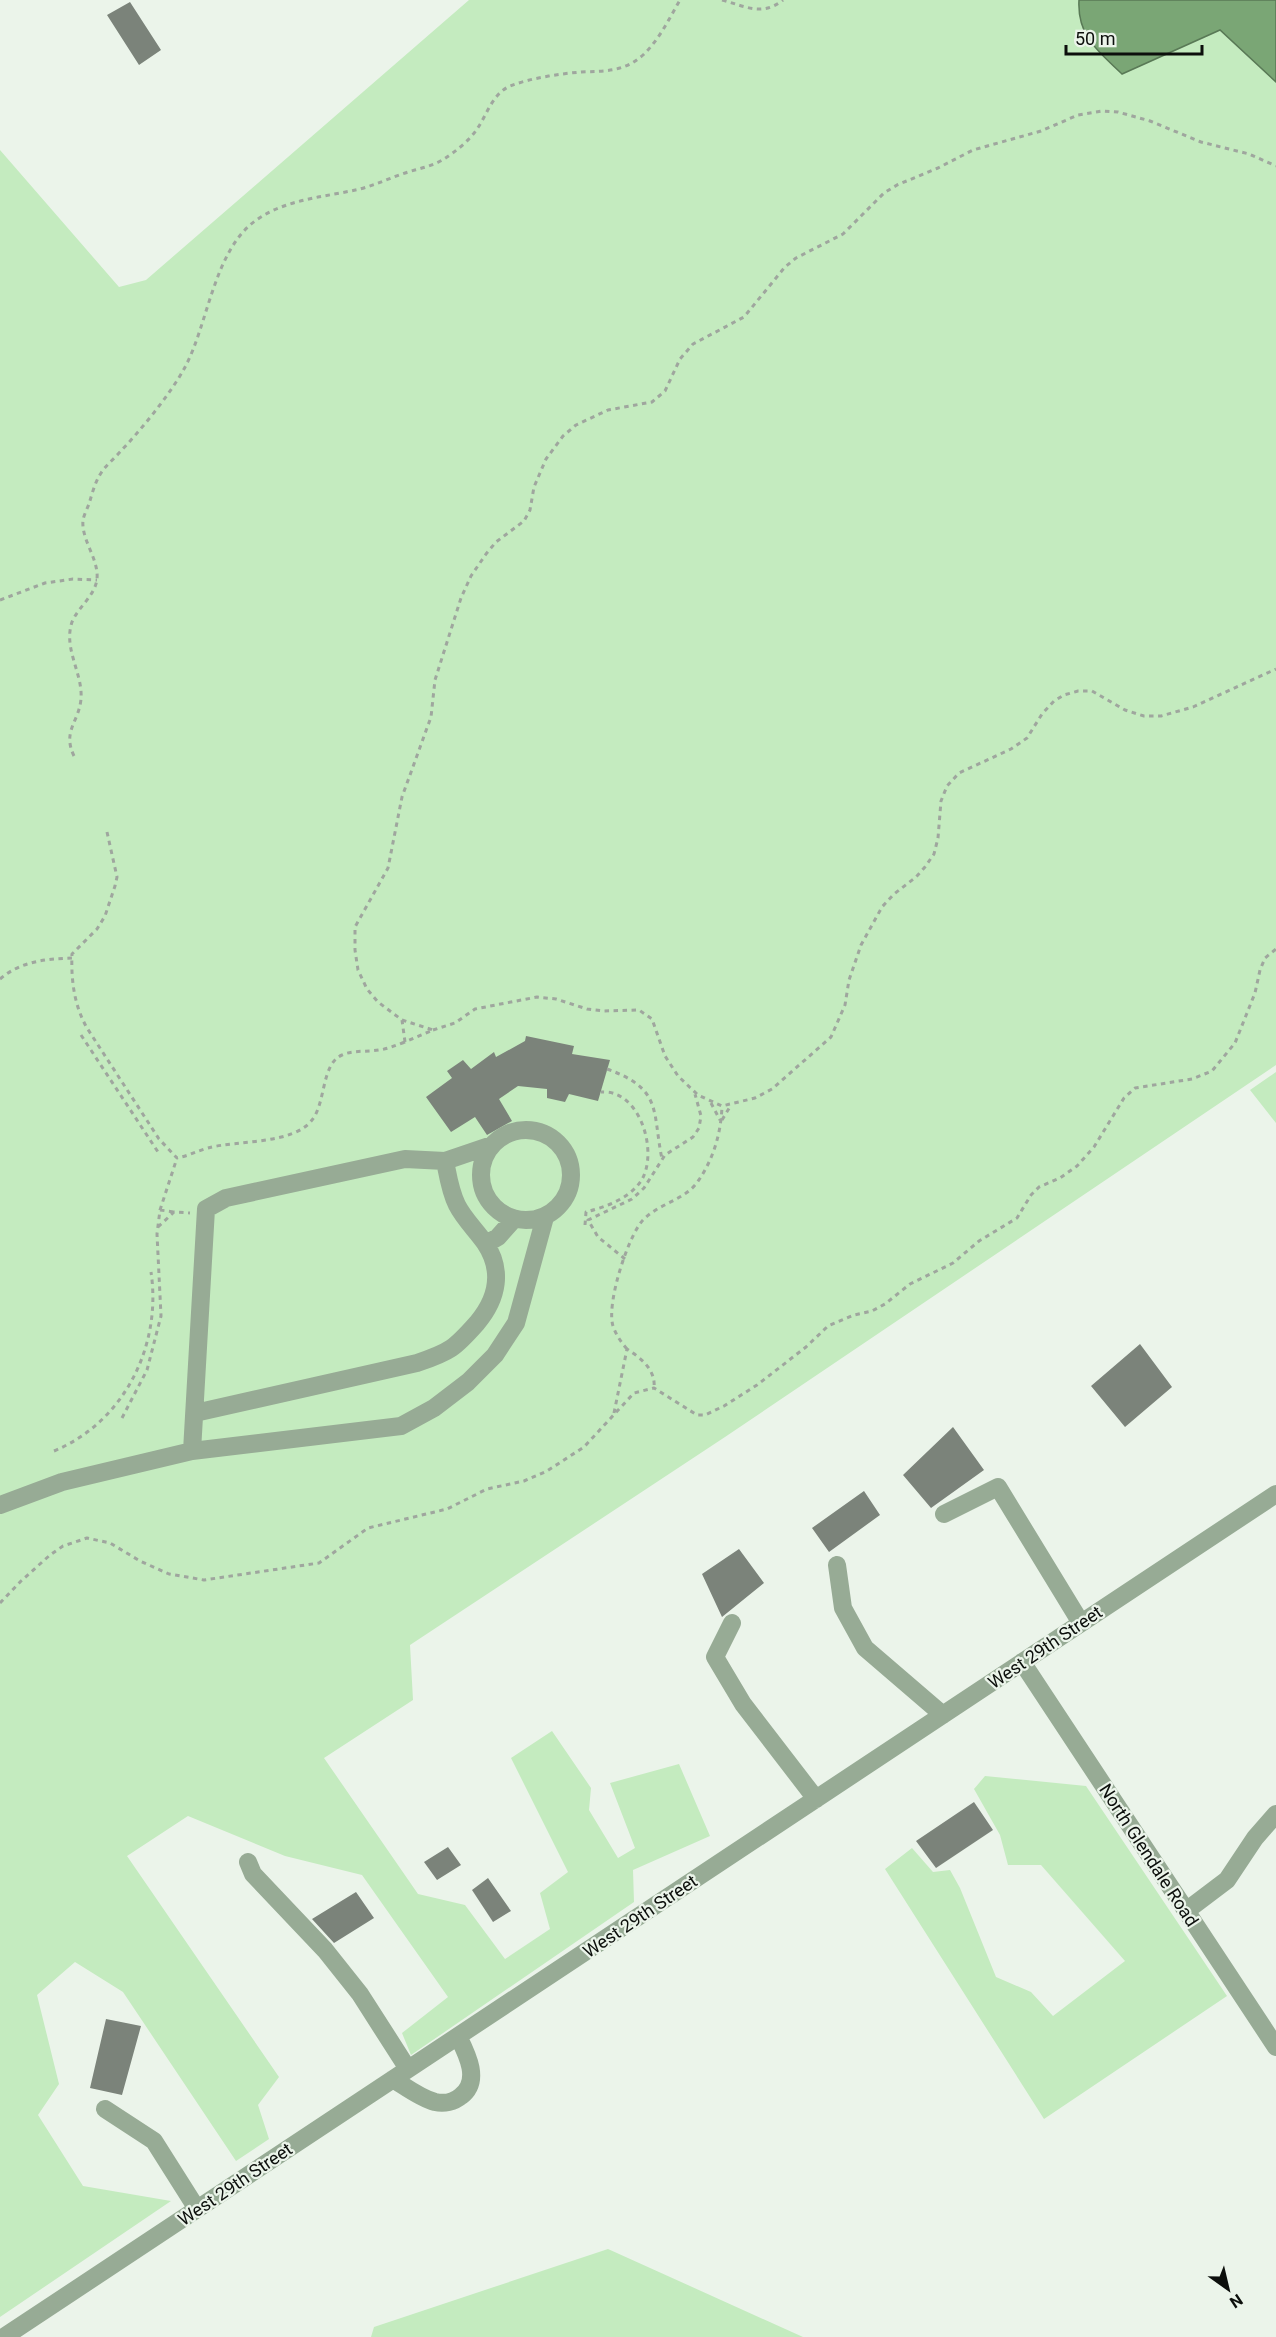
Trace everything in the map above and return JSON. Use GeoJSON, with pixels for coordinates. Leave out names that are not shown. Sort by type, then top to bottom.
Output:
{"type":"FeatureCollection","features":[{"type":"Feature","properties":{"kind":"street"},"geometry":{"type":"LineString","coordinates":[[517,1130],[546,1133],[558,1142],[567,1154],[571,1168],[571,1182],[567,1197],[558,1208],[545,1217],[525,1221],[500,1213],[489,1202],[482,1189],[480,1173],[483,1158],[492,1145],[503,1136],[517,1130]]}},
{"type":"Feature","properties":{"kind":"street"},"geometry":{"type":"LineString","coordinates":[[192,1451],[206,1209],[226,1198],[405,1159],[445,1161],[492,1145]]}},
{"type":"Feature","properties":{"kind":"street"},"geometry":{"type":"LineString","coordinates":[[195,1413],[417,1363],[446,1353],[461,1341],[484,1315],[494,1293],[497,1272],[486,1244],[458,1207],[449,1185],[445,1161]]}},
{"type":"Feature","properties":{"kind":"street"},"geometry":{"type":"LineString","coordinates":[[0,1505],[62,1482],[192,1451],[400,1426],[434,1408],[468,1382],[495,1355],[516,1323],[545,1217]]}},
{"type":"Feature","properties":{"kind":"street"},"geometry":{"type":"LineString","coordinates":[[486,1244],[498,1237],[514,1219]]}},
{"type":"Feature","properties":{"kind":"street"},"geometry":{"type":"LineString","coordinates":[[944,1514],[998,1487],[1081,1623]]}},
{"type":"Feature","properties":{"kind":"street","name":"West 29th Street"},"geometry":{"type":"LineString","coordinates":[[4,2337],[1276,1494]]}},
{"type":"Feature","properties":{"kind":"street"},"geometry":{"type":"LineString","coordinates":[[837,1565],[843,1608],[865,1647],[943,1715]]}},
{"type":"Feature","properties":{"kind":"street"},"geometry":{"type":"LineString","coordinates":[[732,1623],[715,1657],[743,1704],[816,1799]]}},
{"type":"Feature","properties":{"kind":"street","name":"North Glendale Road"},"geometry":{"type":"LineString","coordinates":[[1022,1662],[1276,2047]]}},
{"type":"Feature","properties":{"kind":"street"},"geometry":{"type":"LineString","coordinates":[[1186,1911],[1227,1880],[1255,1838],[1276,1814]]}},
{"type":"Feature","properties":{"kind":"street"},"geometry":{"type":"LineString","coordinates":[[248,1862],[253,1874],[325,1950],[360,1994],[401,2074],[433,2101],[445,2103],[457,2100],[466,2093],[470,2083],[471,2068],[458,2036]]}},
{"type":"Feature","properties":{"kind":"street"},"geometry":{"type":"LineString","coordinates":[[105,2109],[154,2141],[197,2210]]}},
{"type":"Feature","properties":{"kind":"path"},"geometry":{"type":"LineString","coordinates":[[74,756],[68,745],[69,733],[81,700],[70,637],[73,621],[92,593],[97,580],[96,566],[85,534],[83,520],[99,476],[183,371],[199,337],[208,301],[217,279],[240,236],[254,221],[276,209],[310,198],[373,185],[444,159],[468,139],[498,95],[507,87],[580,72],[616,70],[627,67],[644,54],[662,32],[680,0]]}},
{"type":"Feature","properties":{"kind":"path"},"geometry":{"type":"LineString","coordinates":[[722,0],[762,11],[774,7],[783,0]]}},
{"type":"Feature","properties":{"kind":"path"},"geometry":{"type":"LineString","coordinates":[[433,1030],[402,1020],[378,1002],[367,989],[358,970],[355,950],[356,927],[388,868],[402,797],[431,717],[435,680],[465,591],[486,554],[496,542],[524,521],[530,510],[534,487],[546,459],[562,436],[576,425],[608,410],[652,402],[665,391],[680,359],[693,344],[744,317],[785,267],[796,258],[843,234],[884,193],[897,185],[973,150],[1041,131],[1078,115],[1102,111],[1118,112],[1150,121],[1201,142],[1249,154],[1276,166]]}},
{"type":"Feature","properties":{"kind":"path"},"geometry":{"type":"LineString","coordinates":[[0,600],[45,583],[73,579],[97,580]]}},
{"type":"Feature","properties":{"kind":"path"},"geometry":{"type":"LineString","coordinates":[[177,1158],[192,1155],[207,1148],[281,1137],[300,1130],[311,1122],[317,1113],[328,1071],[342,1055],[379,1050],[405,1042],[455,1023],[475,1009],[537,997],[556,999],[587,1009],[639,1010],[652,1019],[665,1056],[678,1076],[694,1092],[722,1106],[755,1098],[772,1089],[831,1037],[840,1021],[849,980],[861,945],[882,907],[894,894],[916,878],[931,858],[938,838],[941,801],[947,786],[959,773],[1011,749],[1027,738],[1042,714],[1054,701],[1064,695],[1078,691],[1092,691],[1125,710],[1144,716],[1161,716],[1193,707],[1276,669]]}},
{"type":"Feature","properties":{"kind":"path"},"geometry":{"type":"LineString","coordinates":[[107,832],[117,876],[105,916],[97,929],[72,954],[75,997],[80,1015],[159,1139],[177,1158]]}},
{"type":"Feature","properties":{"kind":"path"},"geometry":{"type":"LineString","coordinates":[[0,1602],[50,1555],[63,1546],[87,1538],[110,1543],[140,1561],[169,1574],[204,1580],[319,1563],[369,1528],[447,1509],[487,1489],[524,1480],[547,1471],[584,1447],[634,1393],[654,1388],[697,1415],[724,1406],[785,1364],[828,1326],[854,1315],[872,1311],[910,1284],[952,1263],[979,1240],[1012,1222],[1039,1187],[1060,1178],[1077,1166],[1094,1147],[1124,1098],[1135,1088],[1192,1079],[1212,1071],[1235,1043],[1265,958],[1276,949]]}},
{"type":"Feature","properties":{"kind":"path"},"geometry":{"type":"LineString","coordinates":[[0,979],[18,967],[43,959],[72,958]]}},
{"type":"Feature","properties":{"kind":"path"},"geometry":{"type":"LineString","coordinates":[[402,1020],[405,1042]]}},
{"type":"Feature","properties":{"kind":"path"},"geometry":{"type":"LineString","coordinates":[[81,1035],[158,1152]]}},
{"type":"Feature","properties":{"kind":"path"},"geometry":{"type":"LineString","coordinates":[[607,1070],[627,1077],[640,1086],[651,1102],[658,1125],[662,1159]]}},
{"type":"Feature","properties":{"kind":"path"},"geometry":{"type":"LineString","coordinates":[[585,1225],[586,1212],[605,1207],[640,1184],[646,1172],[648,1158],[649,1144],[640,1121],[630,1105],[616,1094],[601,1092]]}},
{"type":"Feature","properties":{"kind":"path"},"geometry":{"type":"LineString","coordinates":[[625,1259],[598,1237],[588,1220],[632,1199],[644,1188],[671,1149],[693,1137],[699,1128],[701,1116],[694,1092]]}},
{"type":"Feature","properties":{"kind":"path"},"geometry":{"type":"LineString","coordinates":[[710,1102],[721,1122]]}},
{"type":"Feature","properties":{"kind":"path"},"geometry":{"type":"LineString","coordinates":[[721,1122],[731,1104]]}},
{"type":"Feature","properties":{"kind":"path"},"geometry":{"type":"LineString","coordinates":[[654,1388],[655,1380],[650,1370],[627,1350],[612,1325],[615,1291],[636,1230],[654,1210],[681,1196],[694,1186],[714,1151],[721,1122],[722,1106]]}},
{"type":"Feature","properties":{"kind":"path"},"geometry":{"type":"LineString","coordinates":[[122,1418],[147,1370],[161,1316],[158,1227],[160,1210],[177,1158]]}},
{"type":"Feature","properties":{"kind":"path"},"geometry":{"type":"LineString","coordinates":[[160,1210],[186,1212],[206,1217]]}},
{"type":"Feature","properties":{"kind":"path"},"geometry":{"type":"LineString","coordinates":[[158,1227],[174,1212]]}},
{"type":"Feature","properties":{"kind":"path"},"geometry":{"type":"LineString","coordinates":[[54,1451],[82,1438],[108,1416],[122,1398],[133,1378],[150,1327],[153,1287],[151,1272]]}},
{"type":"Feature","properties":{"kind":"path"},"geometry":{"type":"LineString","coordinates":[[614,1416],[627,1350]]}},
{"type":"Feature","properties":{"kind":"shaded area"},"geometry":{"type":"Polygon","coordinates":[[[469,0],[1276,0],[1276,1065],[725,1437],[410,1645],[413,1700],[324,1758],[418,1894],[465,1905],[505,1959],[550,1929],[540,1893],[568,1872],[511,1758],[552,1731],[591,1788],[589,1810],[618,1858],[635,1848],[610,1783],[679,1764],[710,1836],[633,1870],[634,1902],[411,2055],[402,2033],[448,1997],[362,1875],[285,1856],[188,1816],[127,1856],[279,2077],[258,2105],[269,2139],[236,2161],[123,1992],[75,1962],[37,1995],[59,2084],[38,2115],[83,2186],[171,2201],[0,2317],[0,150],[119,287],[146,280],[469,0]]]}},
{"type":"Feature","properties":{"kind":"shaded area"},"geometry":{"type":"Polygon","coordinates":[[[1079,0],[1276,0],[1276,82],[1220,30],[1122,74],[1097,50],[1085,33],[1079,13],[1079,0]]]}},
{"type":"Feature","properties":{"kind":"shaded area"},"geometry":{"type":"Polygon","coordinates":[[[1276,1072],[1276,1123],[1250,1090],[1276,1072]]]}},
{"type":"Feature","properties":{"kind":"shaded area"},"geometry":{"type":"Polygon","coordinates":[[[985,1776],[1086,1786],[1227,1996],[1044,2119],[885,1869],[912,1848],[933,1872],[950,1870],[960,1888],[996,1977],[1031,1992],[1053,2016],[1125,1961],[1041,1865],[1008,1865],[1000,1835],[974,1789],[985,1776]]]}},
{"type":"Feature","properties":{"kind":"shaded area"},"geometry":{"type":"Polygon","coordinates":[[[608,2249],[803,2337],[371,2337],[374,2327],[608,2249]]]}},
{"type":"Feature","properties":{"kind":"building"},"geometry":{"type":"Polygon","coordinates":[[[130,2],[161,50],[139,65],[107,15],[130,2]]]}},
{"type":"Feature","properties":{"kind":"building"},"geometry":{"type":"Polygon","coordinates":[[[526,1036],[574,1046],[572,1054],[610,1060],[598,1101],[569,1094],[565,1102],[547,1098],[547,1089],[518,1086],[499,1099],[512,1121],[487,1135],[475,1117],[451,1132],[426,1097],[452,1078],[447,1071],[463,1060],[471,1069],[494,1052],[496,1057],[525,1041],[526,1036]]]}},
{"type":"Feature","properties":{"kind":"building"},"geometry":{"type":"Polygon","coordinates":[[[1140,1344],[1172,1387],[1125,1427],[1091,1386],[1140,1344]]]}},
{"type":"Feature","properties":{"kind":"building"},"geometry":{"type":"Polygon","coordinates":[[[953,1427],[984,1470],[931,1508],[903,1475],[953,1427]]]}},
{"type":"Feature","properties":{"kind":"building"},"geometry":{"type":"Polygon","coordinates":[[[864,1491],[880,1515],[829,1552],[812,1528],[864,1491]]]}},
{"type":"Feature","properties":{"kind":"building"},"geometry":{"type":"Polygon","coordinates":[[[739,1549],[764,1583],[722,1617],[702,1574],[739,1549]]]}},
{"type":"Feature","properties":{"kind":"building"},"geometry":{"type":"Polygon","coordinates":[[[974,1802],[993,1830],[936,1868],[916,1841],[974,1802]]]}},
{"type":"Feature","properties":{"kind":"building"},"geometry":{"type":"Polygon","coordinates":[[[448,1847],[461,1865],[437,1880],[424,1862],[448,1847]]]}},
{"type":"Feature","properties":{"kind":"building"},"geometry":{"type":"Polygon","coordinates":[[[488,1878],[511,1911],[493,1922],[472,1890],[488,1878]]]}},
{"type":"Feature","properties":{"kind":"building"},"geometry":{"type":"Polygon","coordinates":[[[356,1892],[374,1918],[334,1943],[312,1919],[356,1892]]]}},
{"type":"Feature","properties":{"kind":"building"},"geometry":{"type":"Polygon","coordinates":[[[106,2019],[141,2026],[122,2095],[90,2088],[106,2019]]]}}]}
